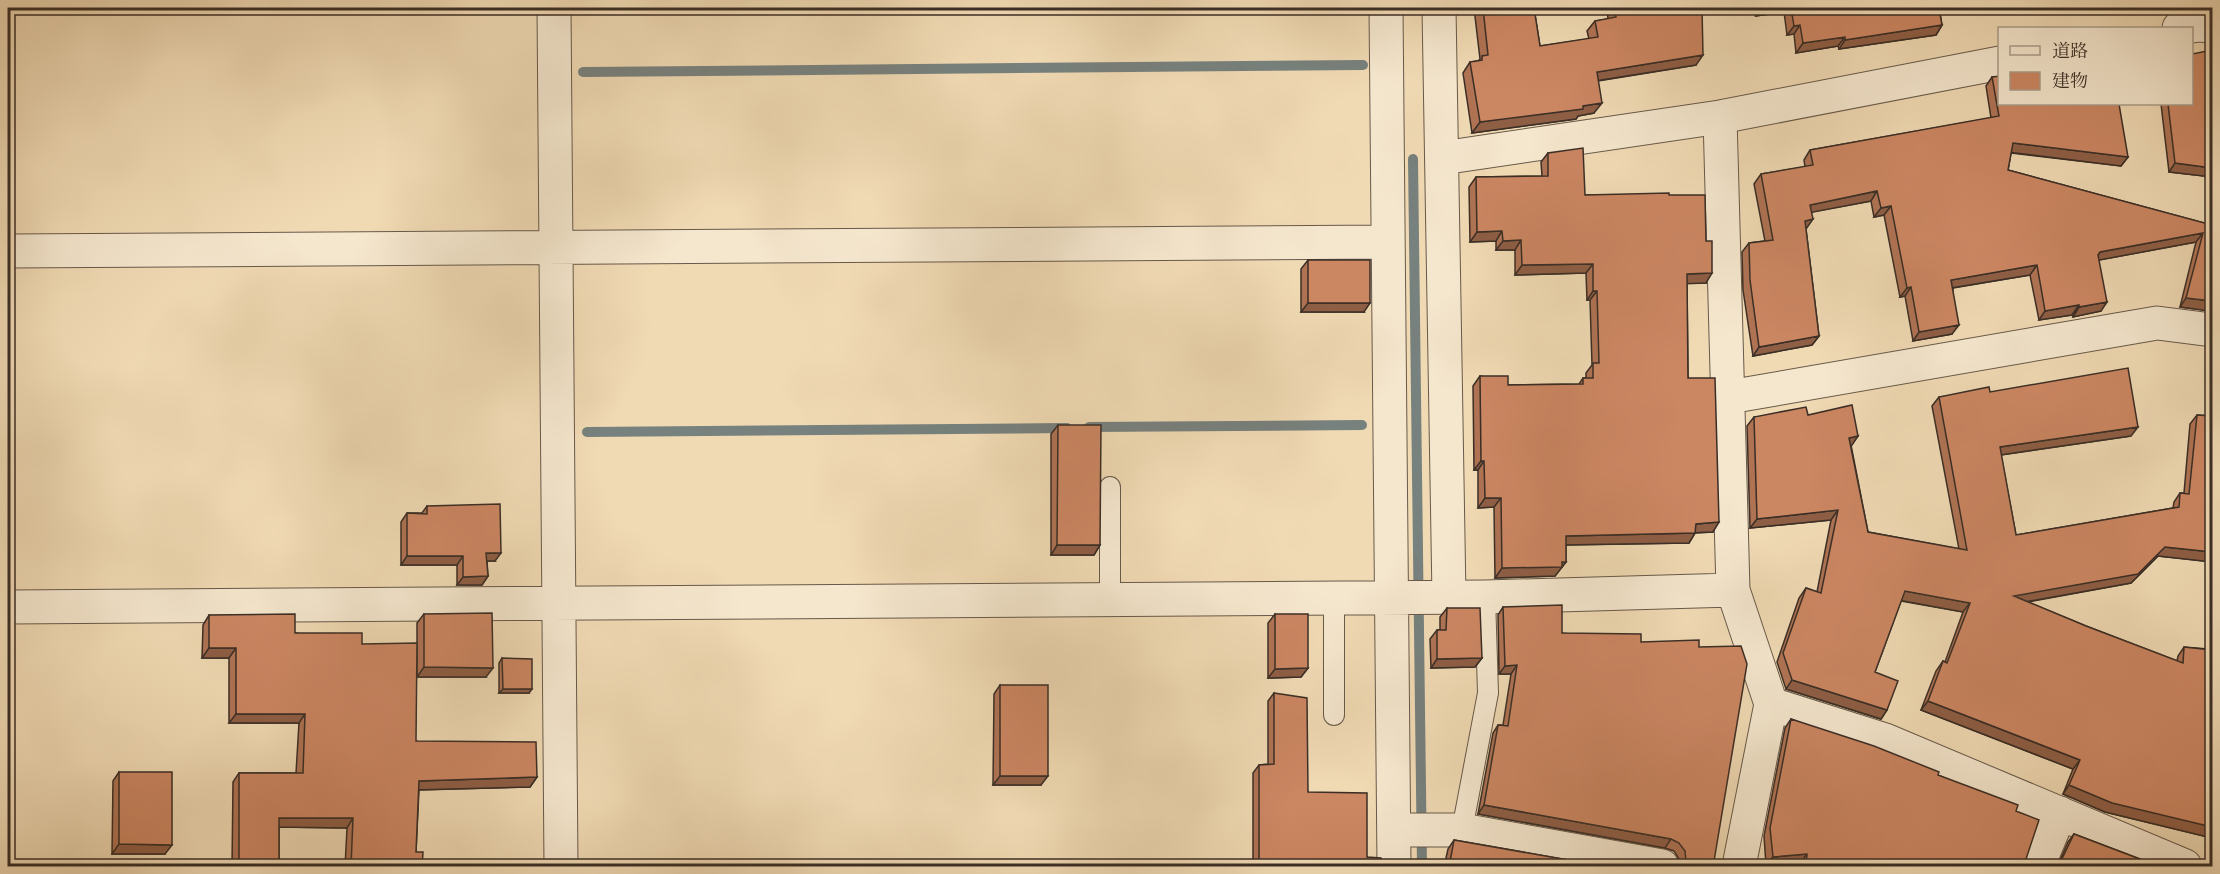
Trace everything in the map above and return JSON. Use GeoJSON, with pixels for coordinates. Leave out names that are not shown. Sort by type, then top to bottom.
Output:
{"type":"FeatureCollection","features":[{"type":"Feature","properties":{"kind":"street"},"geometry":{"type":"LineString","coordinates":[[554,8],[561,867]]}},
{"type":"Feature","properties":{"kind":"street"},"geometry":{"type":"LineString","coordinates":[[1386,8],[1388,242],[1420,597],[1425,830],[1394,867]]}},
{"type":"Feature","properties":{"kind":"street"},"geometry":{"type":"LineString","coordinates":[[1420,597],[1442,158],[1439,8]]}},
{"type":"Feature","properties":{"kind":"street"},"geometry":{"type":"LineString","coordinates":[[2186,27],[2212,26]]}},
{"type":"Feature","properties":{"kind":"street"},"geometry":{"type":"LineString","coordinates":[[1442,158],[1720,117],[1998,63]]}},
{"type":"Feature","properties":{"kind":"street"},"geometry":{"type":"LineString","coordinates":[[1720,117],[1733,590],[1771,704],[1738,867]]}},
{"type":"Feature","properties":{"kind":"street"},"geometry":{"type":"LineString","coordinates":[[8,251],[1388,242]]}},
{"type":"Feature","properties":{"kind":"street"},"geometry":{"type":"LineString","coordinates":[[1729,397],[2157,323],[2212,330]]}},
{"type":"Feature","properties":{"kind":"street"},"geometry":{"type":"LineString","coordinates":[[8,607],[1485,597],[1733,590]]}},
{"type":"Feature","properties":{"kind":"street"},"geometry":{"type":"LineString","coordinates":[[1771,704],[1885,740],[2185,867]]}},
{"type":"Feature","properties":{"kind":"street"},"geometry":{"type":"LineString","coordinates":[[2038,867],[2060,813]]}},
{"type":"Feature","properties":{"kind":"street"},"geometry":{"type":"LineString","coordinates":[[1425,830],[1662,867]]}},
{"type":"Feature","properties":{"kind":"lane"},"geometry":{"type":"LineString","coordinates":[[1110,487],[1110,599]]}},
{"type":"Feature","properties":{"kind":"lane"},"geometry":{"type":"LineString","coordinates":[[1425,830],[1488,693],[1485,597]]}},
{"type":"Feature","properties":{"kind":"lane"},"geometry":{"type":"LineString","coordinates":[[1334,598],[1334,715]]}},
{"type":"Feature","properties":{"kind":"building"},"geometry":{"type":"Polygon","coordinates":[[[1483,8],[1534,8],[1540,46],[1598,37],[1595,21],[1616,17],[1615,8],[1702,8],[1703,55],[1597,72],[1602,103],[1583,106],[1583,109],[1480,122],[1470,62],[1482,60],[1482,56],[1488,55],[1483,8]]]}},
{"type":"Feature","properties":{"kind":"building"},"geometry":{"type":"Polygon","coordinates":[[[1791,8],[1939,8],[1942,25],[1845,40],[1845,37],[1803,43],[1800,25],[1794,26],[1791,8]]]}},
{"type":"Feature","properties":{"kind":"building"},"geometry":{"type":"Polygon","coordinates":[[[2212,50],[2212,168],[2175,163],[2168,105],[2193,105],[2193,54],[2212,50]]]}},
{"type":"Feature","properties":{"kind":"building"},"geometry":{"type":"Polygon","coordinates":[[[1998,76],[1998,105],[2119,105],[2128,157],[2013,143],[2008,170],[2212,225],[2212,301],[2186,298],[2203,233],[2100,252],[2098,255],[2107,302],[2045,311],[2037,265],[1951,280],[1959,325],[1919,332],[1911,287],[1907,288],[1891,206],[1881,208],[1877,191],[1810,205],[1813,219],[1805,221],[1819,336],[1759,347],[1750,280],[1749,243],[1773,240],[1761,174],[1813,165],[1810,150],[1999,116],[1992,77],[1998,76]]]}},
{"type":"Feature","properties":{"kind":"building"},"geometry":{"type":"Polygon","coordinates":[[[1583,148],[1585,195],[1669,193],[1669,195],[1705,195],[1706,241],[1712,241],[1712,273],[1687,274],[1688,378],[1715,378],[1719,522],[1696,524],[1695,533],[1566,536],[1566,562],[1562,562],[1562,567],[1502,568],[1501,498],[1485,498],[1484,461],[1481,461],[1480,376],[1508,376],[1508,385],[1583,384],[1583,378],[1593,378],[1593,363],[1599,363],[1597,291],[1593,291],[1593,264],[1522,265],[1521,240],[1503,241],[1502,231],[1477,232],[1476,177],[1548,176],[1548,153],[1583,148]]]}},
{"type":"Feature","properties":{"kind":"building"},"geometry":{"type":"Polygon","coordinates":[[[1308,260],[1370,260],[1370,303],[1308,303],[1308,260]]]}},
{"type":"Feature","properties":{"kind":"building"},"geometry":{"type":"Polygon","coordinates":[[[2128,368],[2138,427],[2000,447],[2016,535],[2179,507],[2180,493],[2189,494],[2197,415],[2212,416],[2212,552],[2165,547],[2138,574],[2014,596],[2183,663],[2184,647],[2212,650],[2212,827],[2112,803],[2069,785],[2080,760],[1928,701],[1943,661],[1947,663],[1970,603],[1905,591],[1875,672],[1898,681],[1887,710],[1792,680],[1783,653],[1806,588],[1821,593],[1838,510],[1757,519],[1754,417],[1806,407],[1808,415],[1852,405],[1858,436],[1849,438],[1868,532],[1967,550],[1939,397],[1989,387],[1990,392],[2128,368]]]}},
{"type":"Feature","properties":{"kind":"building"},"geometry":{"type":"Polygon","coordinates":[[[1058,425],[1101,425],[1100,545],[1057,545],[1058,425]]]}},
{"type":"Feature","properties":{"kind":"building"},"geometry":{"type":"Polygon","coordinates":[[[500,504],[501,553],[486,553],[488,576],[463,577],[463,556],[407,556],[407,513],[427,514],[427,506],[500,504]]]}},
{"type":"Feature","properties":{"kind":"building"},"geometry":{"type":"Polygon","coordinates":[[[1562,605],[1562,633],[1641,634],[1641,642],[1699,640],[1699,647],[1741,646],[1747,664],[1713,867],[1684,867],[1685,851],[1679,843],[1671,839],[1484,805],[1498,725],[1508,726],[1517,665],[1505,666],[1503,607],[1562,605]]]}},
{"type":"Feature","properties":{"kind":"building"},"geometry":{"type":"Polygon","coordinates":[[[1447,608],[1480,608],[1482,658],[1437,659],[1437,630],[1446,630],[1447,608]]]}},
{"type":"Feature","properties":{"kind":"building"},"geometry":{"type":"Polygon","coordinates":[[[492,613],[493,668],[424,667],[424,614],[492,613]]]}},
{"type":"Feature","properties":{"kind":"building"},"geometry":{"type":"Polygon","coordinates":[[[295,614],[295,633],[362,633],[362,644],[417,643],[416,741],[536,742],[537,777],[419,781],[416,852],[423,852],[422,867],[351,867],[353,818],[279,818],[279,867],[239,867],[239,773],[303,773],[305,714],[236,714],[236,648],[209,648],[209,615],[295,614]]]}},
{"type":"Feature","properties":{"kind":"building"},"geometry":{"type":"Polygon","coordinates":[[[1275,614],[1308,614],[1308,668],[1275,669],[1275,614]]]}},
{"type":"Feature","properties":{"kind":"building"},"geometry":{"type":"Polygon","coordinates":[[[502,658],[532,659],[532,689],[503,689],[502,658]]]}},
{"type":"Feature","properties":{"kind":"building"},"geometry":{"type":"Polygon","coordinates":[[[1000,685],[1048,685],[1048,776],[1000,776],[1000,685]]]}},
{"type":"Feature","properties":{"kind":"building"},"geometry":{"type":"Polygon","coordinates":[[[1274,693],[1307,698],[1308,792],[1367,793],[1367,857],[1381,858],[1384,867],[1259,867],[1259,765],[1274,764],[1274,693]]]}},
{"type":"Feature","properties":{"kind":"building"},"geometry":{"type":"Polygon","coordinates":[[[1791,719],[1874,746],[1939,772],[1938,775],[2018,805],[2016,811],[2039,820],[2026,859],[2028,867],[1806,867],[1807,854],[1773,857],[1770,828],[1791,719]]]}},
{"type":"Feature","properties":{"kind":"building"},"geometry":{"type":"Polygon","coordinates":[[[119,772],[172,772],[172,845],[119,844],[119,772]]]}},
{"type":"Feature","properties":{"kind":"building"},"geometry":{"type":"Polygon","coordinates":[[[2074,834],[2161,867],[2058,867],[2074,834]]]}},
{"type":"Feature","properties":{"kind":"building"},"geometry":{"type":"Polygon","coordinates":[[[1454,840],[1608,867],[1449,867],[1454,840]]]}},
{"type":"Feature","properties":{"kind":"waterway"},"geometry":{"type":"LineString","coordinates":[[583,72],[1363,65]]}},
{"type":"Feature","properties":{"kind":"waterway"},"geometry":{"type":"LineString","coordinates":[[1413,159],[1422,866]]}},
{"type":"Feature","properties":{"kind":"waterway"},"geometry":{"type":"LineString","coordinates":[[1089,427],[1362,425]]}},
{"type":"Feature","properties":{"kind":"waterway"},"geometry":{"type":"LineString","coordinates":[[587,432],[1067,428]]}}]}
